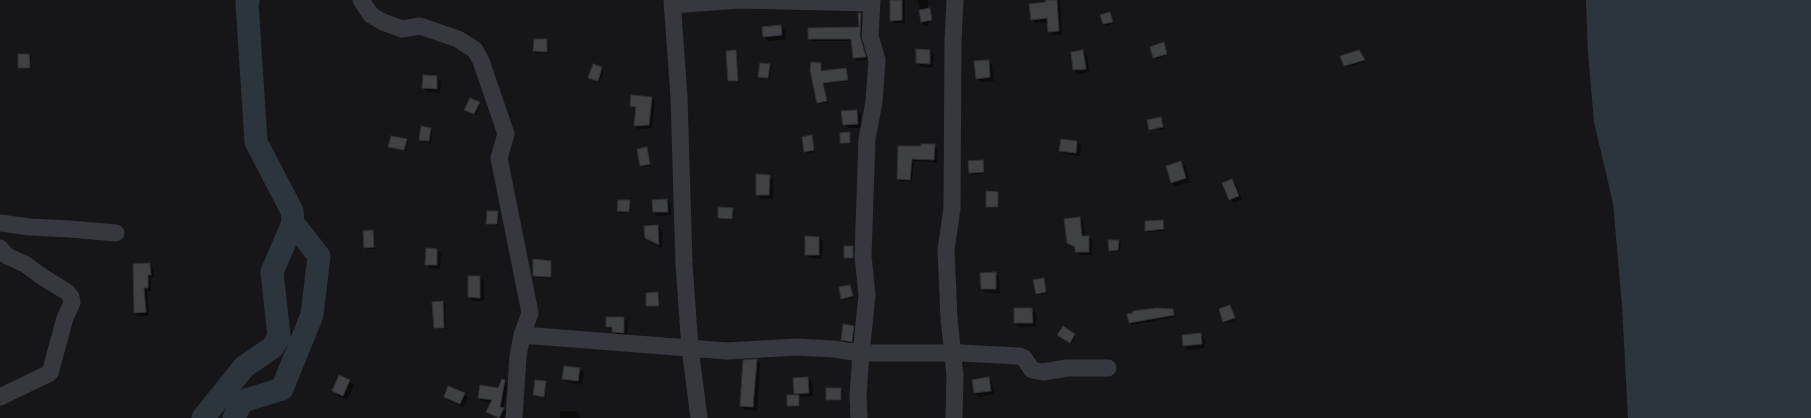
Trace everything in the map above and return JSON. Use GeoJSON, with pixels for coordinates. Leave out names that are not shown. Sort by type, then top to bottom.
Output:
{"type":"FeatureCollection","features":[{"type":"Feature","properties":{"kind":"street"},"geometry":{"type":"LineString","coordinates":[[361,0],[371,15],[383,22],[402,29],[420,26],[458,39],[475,50],[481,61],[506,134],[499,158],[530,313],[522,335],[518,356],[514,418]]}},
{"type":"Feature","properties":{"kind":"street"},"geometry":{"type":"LineString","coordinates":[[699,418],[690,348],[684,264],[679,97],[672,2],[739,0],[872,2],[870,36],[877,60],[874,102],[867,139],[863,256],[867,296],[858,396],[859,418]]}},
{"type":"Feature","properties":{"kind":"street"},"geometry":{"type":"LineString","coordinates":[[954,418],[955,376],[952,354],[946,250],[952,208],[953,42],[955,0]]}},
{"type":"Feature","properties":{"kind":"street"},"geometry":{"type":"LineString","coordinates":[[0,223],[30,228],[70,229],[116,234]]}},
{"type":"Feature","properties":{"kind":"street"},"geometry":{"type":"LineString","coordinates":[[0,248],[7,256],[25,264],[67,292],[71,297],[72,303],[65,318],[50,372],[0,397]]}},
{"type":"Feature","properties":{"kind":"street"},"geometry":{"type":"LineString","coordinates":[[522,335],[727,351],[797,347],[833,349],[861,354],[1021,356],[1032,370],[1043,372],[1067,368],[1108,368]]}},
{"type":"Feature","properties":{"kind":"shaded area"},"geometry":{"type":"Polygon","coordinates":[[[1586,0],[1811,0],[1811,418],[1628,418],[1622,305],[1613,203],[1594,122],[1588,53],[1586,0]]]}},
{"type":"Feature","properties":{"kind":"building"},"geometry":{"type":"Polygon","coordinates":[[[890,0],[902,0],[902,20],[890,21],[890,0]]]}},
{"type":"Feature","properties":{"kind":"building"},"geometry":{"type":"Polygon","coordinates":[[[1045,0],[1057,0],[1059,31],[1048,32],[1047,18],[1031,20],[1029,4],[1046,2],[1045,0]]]}},
{"type":"Feature","properties":{"kind":"building"},"geometry":{"type":"Polygon","coordinates":[[[930,8],[932,20],[921,22],[919,10],[930,8]]]}},
{"type":"Feature","properties":{"kind":"building"},"geometry":{"type":"Polygon","coordinates":[[[1110,12],[1113,22],[1103,24],[1100,15],[1110,12]]]}},
{"type":"Feature","properties":{"kind":"building"},"geometry":{"type":"Polygon","coordinates":[[[858,13],[861,13],[860,36],[866,57],[853,58],[851,39],[808,39],[808,28],[859,27],[858,13]]]}},
{"type":"Feature","properties":{"kind":"building"},"geometry":{"type":"Polygon","coordinates":[[[781,25],[782,35],[763,37],[762,27],[781,25]]]}},
{"type":"Feature","properties":{"kind":"building"},"geometry":{"type":"Polygon","coordinates":[[[534,39],[547,39],[547,52],[533,51],[534,39]]]}},
{"type":"Feature","properties":{"kind":"building"},"geometry":{"type":"Polygon","coordinates":[[[1164,42],[1167,54],[1153,58],[1150,47],[1164,42]]]}},
{"type":"Feature","properties":{"kind":"building"},"geometry":{"type":"Polygon","coordinates":[[[916,49],[930,50],[930,64],[916,63],[916,49]]]}},
{"type":"Feature","properties":{"kind":"building"},"geometry":{"type":"Polygon","coordinates":[[[736,50],[738,81],[728,81],[726,51],[736,50]]]}},
{"type":"Feature","properties":{"kind":"building"},"geometry":{"type":"Polygon","coordinates":[[[1083,50],[1086,69],[1073,70],[1071,52],[1083,50]]]}},
{"type":"Feature","properties":{"kind":"building"},"geometry":{"type":"Polygon","coordinates":[[[1359,50],[1365,60],[1344,66],[1340,56],[1359,50]]]}},
{"type":"Feature","properties":{"kind":"building"},"geometry":{"type":"Polygon","coordinates":[[[18,54],[29,54],[30,68],[18,68],[18,54]]]}},
{"type":"Feature","properties":{"kind":"building"},"geometry":{"type":"Polygon","coordinates":[[[989,60],[990,77],[976,79],[974,61],[989,60]]]}},
{"type":"Feature","properties":{"kind":"building"},"geometry":{"type":"Polygon","coordinates":[[[811,62],[821,63],[821,71],[846,68],[848,80],[823,83],[827,101],[817,103],[810,70],[811,62]]]}},
{"type":"Feature","properties":{"kind":"building"},"geometry":{"type":"Polygon","coordinates":[[[760,63],[770,64],[768,78],[758,77],[760,63]]]}},
{"type":"Feature","properties":{"kind":"building"},"geometry":{"type":"Polygon","coordinates":[[[593,64],[602,67],[598,81],[588,78],[593,64]]]}},
{"type":"Feature","properties":{"kind":"building"},"geometry":{"type":"Polygon","coordinates":[[[423,75],[437,76],[437,89],[422,88],[423,75]]]}},
{"type":"Feature","properties":{"kind":"building"},"geometry":{"type":"Polygon","coordinates":[[[631,95],[652,97],[649,125],[634,126],[636,107],[630,106],[631,95]]]}},
{"type":"Feature","properties":{"kind":"building"},"geometry":{"type":"Polygon","coordinates":[[[470,98],[480,102],[474,114],[464,110],[470,98]]]}},
{"type":"Feature","properties":{"kind":"building"},"geometry":{"type":"Polygon","coordinates":[[[857,110],[858,124],[843,125],[841,111],[857,110]]]}},
{"type":"Feature","properties":{"kind":"building"},"geometry":{"type":"Polygon","coordinates":[[[1161,117],[1163,127],[1149,130],[1147,120],[1161,117]]]}},
{"type":"Feature","properties":{"kind":"building"},"geometry":{"type":"Polygon","coordinates":[[[421,126],[431,128],[429,141],[419,140],[421,126]]]}},
{"type":"Feature","properties":{"kind":"building"},"geometry":{"type":"Polygon","coordinates":[[[850,132],[850,143],[840,143],[840,133],[850,132]]]}},
{"type":"Feature","properties":{"kind":"building"},"geometry":{"type":"Polygon","coordinates":[[[812,135],[814,150],[804,152],[802,137],[812,135]]]}},
{"type":"Feature","properties":{"kind":"building"},"geometry":{"type":"Polygon","coordinates":[[[391,136],[407,139],[404,150],[388,147],[391,136]]]}},
{"type":"Feature","properties":{"kind":"building"},"geometry":{"type":"Polygon","coordinates":[[[1061,139],[1077,141],[1076,153],[1059,151],[1061,139]]]}},
{"type":"Feature","properties":{"kind":"building"},"geometry":{"type":"Polygon","coordinates":[[[921,144],[935,144],[934,160],[912,159],[910,180],[897,179],[898,146],[921,146],[921,144]]]}},
{"type":"Feature","properties":{"kind":"building"},"geometry":{"type":"Polygon","coordinates":[[[647,147],[650,164],[640,166],[637,149],[647,147]]]}},
{"type":"Feature","properties":{"kind":"building"},"geometry":{"type":"Polygon","coordinates":[[[983,160],[984,172],[969,173],[968,161],[983,160]]]}},
{"type":"Feature","properties":{"kind":"building"},"geometry":{"type":"Polygon","coordinates":[[[1181,161],[1186,178],[1171,183],[1166,166],[1181,161]]]}},
{"type":"Feature","properties":{"kind":"building"},"geometry":{"type":"Polygon","coordinates":[[[756,174],[770,175],[769,195],[756,195],[756,174]]]}},
{"type":"Feature","properties":{"kind":"building"},"geometry":{"type":"Polygon","coordinates":[[[1232,179],[1239,196],[1229,200],[1222,183],[1232,179]]]}},
{"type":"Feature","properties":{"kind":"building"},"geometry":{"type":"Polygon","coordinates":[[[986,191],[998,192],[998,207],[986,207],[986,191]]]}},
{"type":"Feature","properties":{"kind":"building"},"geometry":{"type":"Polygon","coordinates":[[[667,199],[668,212],[653,212],[652,200],[667,199]]]}},
{"type":"Feature","properties":{"kind":"building"},"geometry":{"type":"Polygon","coordinates":[[[618,200],[630,200],[629,212],[617,211],[618,200]]]}},
{"type":"Feature","properties":{"kind":"building"},"geometry":{"type":"Polygon","coordinates":[[[718,207],[733,208],[732,219],[718,218],[718,207]]]}},
{"type":"Feature","properties":{"kind":"building"},"geometry":{"type":"Polygon","coordinates":[[[487,211],[498,211],[497,224],[486,224],[487,211]]]}},
{"type":"Feature","properties":{"kind":"building"},"geometry":{"type":"Polygon","coordinates":[[[1080,217],[1082,236],[1089,236],[1089,252],[1075,252],[1075,247],[1067,243],[1064,219],[1080,217]]]}},
{"type":"Feature","properties":{"kind":"building"},"geometry":{"type":"Polygon","coordinates":[[[1163,220],[1164,229],[1145,231],[1145,221],[1163,220]]]}},
{"type":"Feature","properties":{"kind":"building"},"geometry":{"type":"Polygon","coordinates":[[[658,225],[659,245],[645,238],[644,226],[658,225]]]}},
{"type":"Feature","properties":{"kind":"building"},"geometry":{"type":"Polygon","coordinates":[[[373,230],[374,247],[364,248],[363,231],[373,230]]]}},
{"type":"Feature","properties":{"kind":"building"},"geometry":{"type":"Polygon","coordinates":[[[805,236],[819,237],[819,255],[805,255],[805,236]]]}},
{"type":"Feature","properties":{"kind":"building"},"geometry":{"type":"Polygon","coordinates":[[[1108,240],[1119,240],[1118,250],[1109,251],[1108,240]]]}},
{"type":"Feature","properties":{"kind":"building"},"geometry":{"type":"Polygon","coordinates":[[[844,246],[853,246],[853,258],[844,258],[844,246]]]}},
{"type":"Feature","properties":{"kind":"building"},"geometry":{"type":"Polygon","coordinates":[[[426,248],[437,249],[437,265],[425,265],[426,248]]]}},
{"type":"Feature","properties":{"kind":"building"},"geometry":{"type":"Polygon","coordinates":[[[533,259],[551,261],[551,277],[533,276],[533,259]]]}},
{"type":"Feature","properties":{"kind":"building"},"geometry":{"type":"Polygon","coordinates":[[[150,263],[151,275],[148,275],[148,288],[144,288],[146,312],[134,313],[133,264],[150,263]]]}},
{"type":"Feature","properties":{"kind":"building"},"geometry":{"type":"Polygon","coordinates":[[[996,272],[996,289],[981,289],[980,273],[996,272]]]}},
{"type":"Feature","properties":{"kind":"building"},"geometry":{"type":"Polygon","coordinates":[[[468,276],[480,276],[480,298],[468,297],[468,276]]]}},
{"type":"Feature","properties":{"kind":"building"},"geometry":{"type":"Polygon","coordinates":[[[1044,278],[1046,292],[1036,294],[1033,280],[1044,278]]]}},
{"type":"Feature","properties":{"kind":"building"},"geometry":{"type":"Polygon","coordinates":[[[850,285],[853,296],[841,299],[839,287],[850,285]]]}},
{"type":"Feature","properties":{"kind":"building"},"geometry":{"type":"Polygon","coordinates":[[[658,292],[659,306],[646,306],[646,293],[658,292]]]}},
{"type":"Feature","properties":{"kind":"building"},"geometry":{"type":"Polygon","coordinates":[[[443,301],[444,328],[434,328],[432,302],[443,301]]]}},
{"type":"Feature","properties":{"kind":"building"},"geometry":{"type":"Polygon","coordinates":[[[1230,305],[1235,318],[1223,322],[1219,309],[1230,305]]]}},
{"type":"Feature","properties":{"kind":"building"},"geometry":{"type":"Polygon","coordinates":[[[1014,308],[1032,308],[1033,323],[1014,323],[1014,308]]]}},
{"type":"Feature","properties":{"kind":"building"},"geometry":{"type":"Polygon","coordinates":[[[1157,308],[1173,309],[1174,315],[1129,323],[1127,314],[1133,313],[1133,311],[1157,308]]]}},
{"type":"Feature","properties":{"kind":"building"},"geometry":{"type":"Polygon","coordinates":[[[606,317],[624,317],[624,333],[612,332],[612,327],[606,327],[606,317]]]}},
{"type":"Feature","properties":{"kind":"building"},"geometry":{"type":"Polygon","coordinates":[[[843,324],[854,326],[852,342],[841,340],[843,324]]]}},
{"type":"Feature","properties":{"kind":"building"},"geometry":{"type":"Polygon","coordinates":[[[1063,326],[1075,334],[1070,343],[1057,335],[1063,326]]]}},
{"type":"Feature","properties":{"kind":"building"},"geometry":{"type":"Polygon","coordinates":[[[1201,333],[1202,344],[1183,346],[1182,335],[1201,333]]]}},
{"type":"Feature","properties":{"kind":"building"},"geometry":{"type":"Polygon","coordinates":[[[757,359],[753,407],[740,406],[743,360],[757,359]]]}},
{"type":"Feature","properties":{"kind":"building"},"geometry":{"type":"Polygon","coordinates":[[[564,366],[580,368],[578,381],[562,379],[564,366]]]}},
{"type":"Feature","properties":{"kind":"building"},"geometry":{"type":"Polygon","coordinates":[[[339,375],[350,380],[343,396],[332,391],[339,375]]]}},
{"type":"Feature","properties":{"kind":"building"},"geometry":{"type":"Polygon","coordinates":[[[808,377],[809,393],[794,394],[793,378],[808,377]]]}},
{"type":"Feature","properties":{"kind":"building"},"geometry":{"type":"Polygon","coordinates":[[[989,377],[991,391],[974,393],[972,380],[989,377]]]}},
{"type":"Feature","properties":{"kind":"building"},"geometry":{"type":"Polygon","coordinates":[[[502,379],[505,380],[500,407],[504,408],[499,418],[486,412],[492,400],[478,398],[480,385],[498,388],[502,379]]]}},
{"type":"Feature","properties":{"kind":"building"},"geometry":{"type":"Polygon","coordinates":[[[535,380],[546,381],[544,397],[533,395],[535,380]]]}},
{"type":"Feature","properties":{"kind":"building"},"geometry":{"type":"Polygon","coordinates":[[[448,386],[465,393],[460,404],[444,397],[448,386]]]}},
{"type":"Feature","properties":{"kind":"building"},"geometry":{"type":"Polygon","coordinates":[[[826,388],[841,388],[841,400],[826,400],[826,388]]]}},
{"type":"Feature","properties":{"kind":"building"},"geometry":{"type":"Polygon","coordinates":[[[787,395],[799,395],[799,406],[787,406],[787,395]]]}},
{"type":"Feature","properties":{"kind":"waterway"},"geometry":{"type":"LineString","coordinates":[[203,418],[244,367],[273,347],[279,336],[272,272],[293,223],[292,211],[256,142],[248,0]]}},
{"type":"Feature","properties":{"kind":"waterway"},"geometry":{"type":"LineString","coordinates":[[234,418],[240,405],[246,400],[282,389],[312,315],[319,256],[293,223]]}}]}
